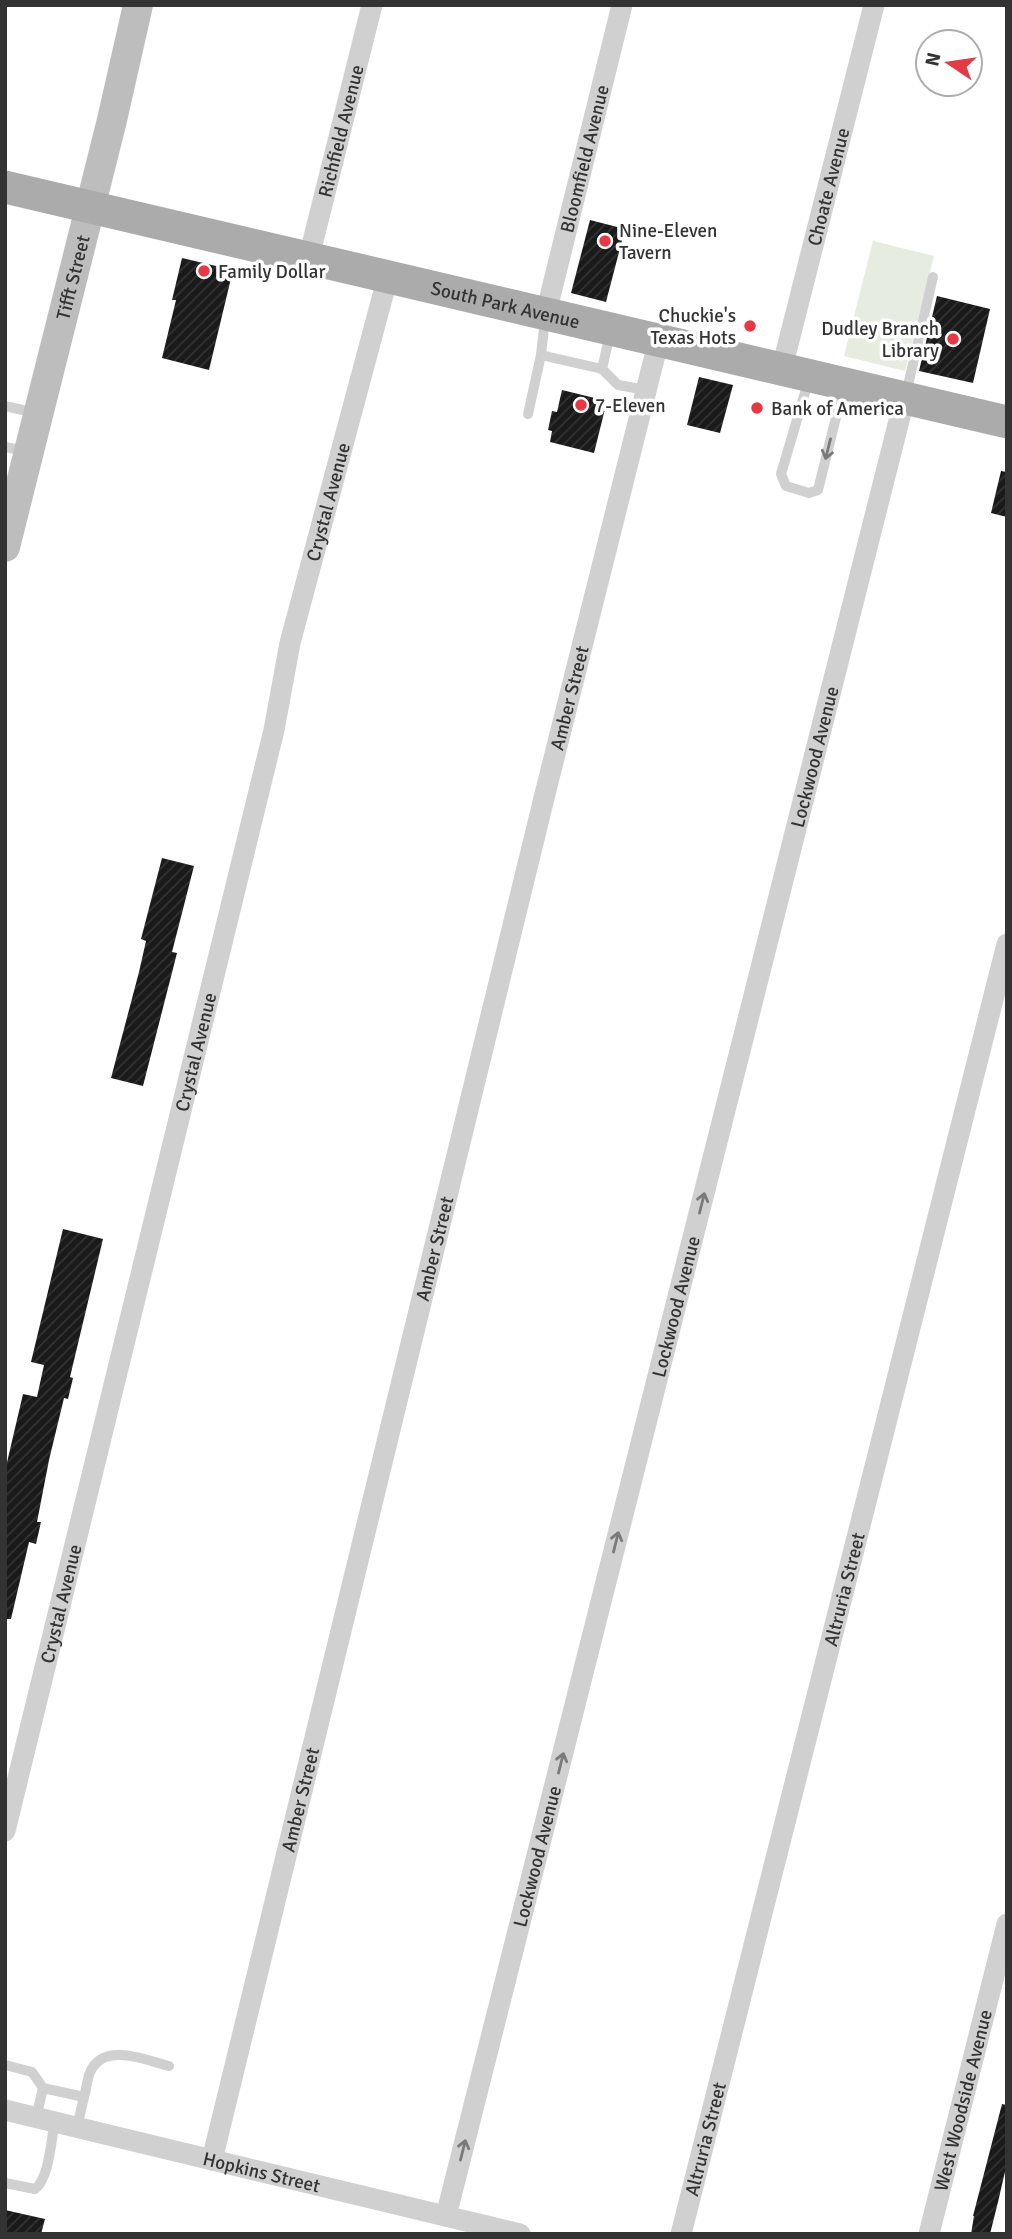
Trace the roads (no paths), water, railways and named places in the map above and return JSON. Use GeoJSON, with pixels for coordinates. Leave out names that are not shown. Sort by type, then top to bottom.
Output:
{"type":"FeatureCollection","features":[{"type":"Feature","properties":{"kind":"main road","name":"South Park Avenue"},"geometry":{"type":"LineString","coordinates":[[5,187],[1007,422]]}},
{"type":"Feature","properties":{"kind":"street","name":"Tifft Street"},"geometry":{"type":"LineString","coordinates":[[5,547],[17,449],[38,413],[138,5]]}},
{"type":"Feature","properties":{"kind":"street","name":"Richfield Avenue"},"geometry":{"type":"LineString","coordinates":[[309,257],[372,5]]}},
{"type":"Feature","properties":{"kind":"street","name":"Bloomfield Avenue"},"geometry":{"type":"LineString","coordinates":[[546,313],[622,5]]}},
{"type":"Feature","properties":{"kind":"street","name":"Choate Avenue"},"geometry":{"type":"LineString","coordinates":[[796,371],[874,5]]}},
{"type":"Feature","properties":{"kind":"street","name":"Crystal Avenue"},"geometry":{"type":"LineString","coordinates":[[5,1831],[274,730],[290,643],[388,276]]}},
{"type":"Feature","properties":{"kind":"street","name":"Amber Street"},"geometry":{"type":"LineString","coordinates":[[212,2160],[659,339]]}},
{"type":"Feature","properties":{"kind":"street","name":"Lockwood Avenue"},"geometry":{"type":"LineString","coordinates":[[446,2216],[905,397]]}},
{"type":"Feature","properties":{"kind":"street","name":"Altruria Street"},"geometry":{"type":"LineString","coordinates":[[681,2234],[1007,944]]}},
{"type":"Feature","properties":{"kind":"street","name":"West Woodside Avenue"},"geometry":{"type":"LineString","coordinates":[[929,2234],[1007,1924]]}},
{"type":"Feature","properties":{"kind":"street","name":"Hopkins Street"},"geometry":{"type":"LineString","coordinates":[[5,2110],[520,2234]]}},
{"type":"Feature","properties":{"kind":"lane"},"geometry":{"type":"LineString","coordinates":[[905,397],[933,277]]}},
{"type":"Feature","properties":{"kind":"lane"},"geometry":{"type":"LineString","coordinates":[[528,414],[541,355],[546,313]]}},
{"type":"Feature","properties":{"kind":"lane"},"geometry":{"type":"LineString","coordinates":[[602,369],[611,328]]}},
{"type":"Feature","properties":{"kind":"lane"},"geometry":{"type":"LineString","coordinates":[[541,355],[602,369],[618,385],[646,390]]}},
{"type":"Feature","properties":{"kind":"lane"},"geometry":{"type":"LineString","coordinates":[[796,371],[780,474],[786,486],[809,493],[818,489],[844,383]]}},
{"type":"Feature","properties":{"kind":"lane"},"geometry":{"type":"LineString","coordinates":[[5,406],[38,413]]}},
{"type":"Feature","properties":{"kind":"lane"},"geometry":{"type":"LineString","coordinates":[[77,2127],[89,2073],[95,2064],[105,2057],[116,2053],[169,2066]]}},
{"type":"Feature","properties":{"kind":"lane"},"geometry":{"type":"LineString","coordinates":[[5,2065],[32,2073],[43,2088],[45,2120],[44,2178],[39,2187],[34,2189],[5,2183]]}},
{"type":"Feature","properties":{"kind":"lane"},"geometry":{"type":"LineString","coordinates":[[43,2088],[84,2097]]}},
{"type":"Feature","properties":{"kind":"place","name":"Nine-Eleven Tavern"},"geometry":{"type":"Point","coordinates":[605,241]}},
{"type":"Feature","properties":{"kind":"place","name":"Family Dollar"},"geometry":{"type":"Point","coordinates":[204,271]}},
{"type":"Feature","properties":{"kind":"place","name":"Chuckie's Texas Hots"},"geometry":{"type":"Point","coordinates":[750,326]}},
{"type":"Feature","properties":{"kind":"place","name":"Dudley Branch Library"},"geometry":{"type":"Point","coordinates":[953,339]}},
{"type":"Feature","properties":{"kind":"place","name":"7-Eleven"},"geometry":{"type":"Point","coordinates":[581,405]}},
{"type":"Feature","properties":{"kind":"place","name":"Bank of America"},"geometry":{"type":"Point","coordinates":[757,408]}}]}
